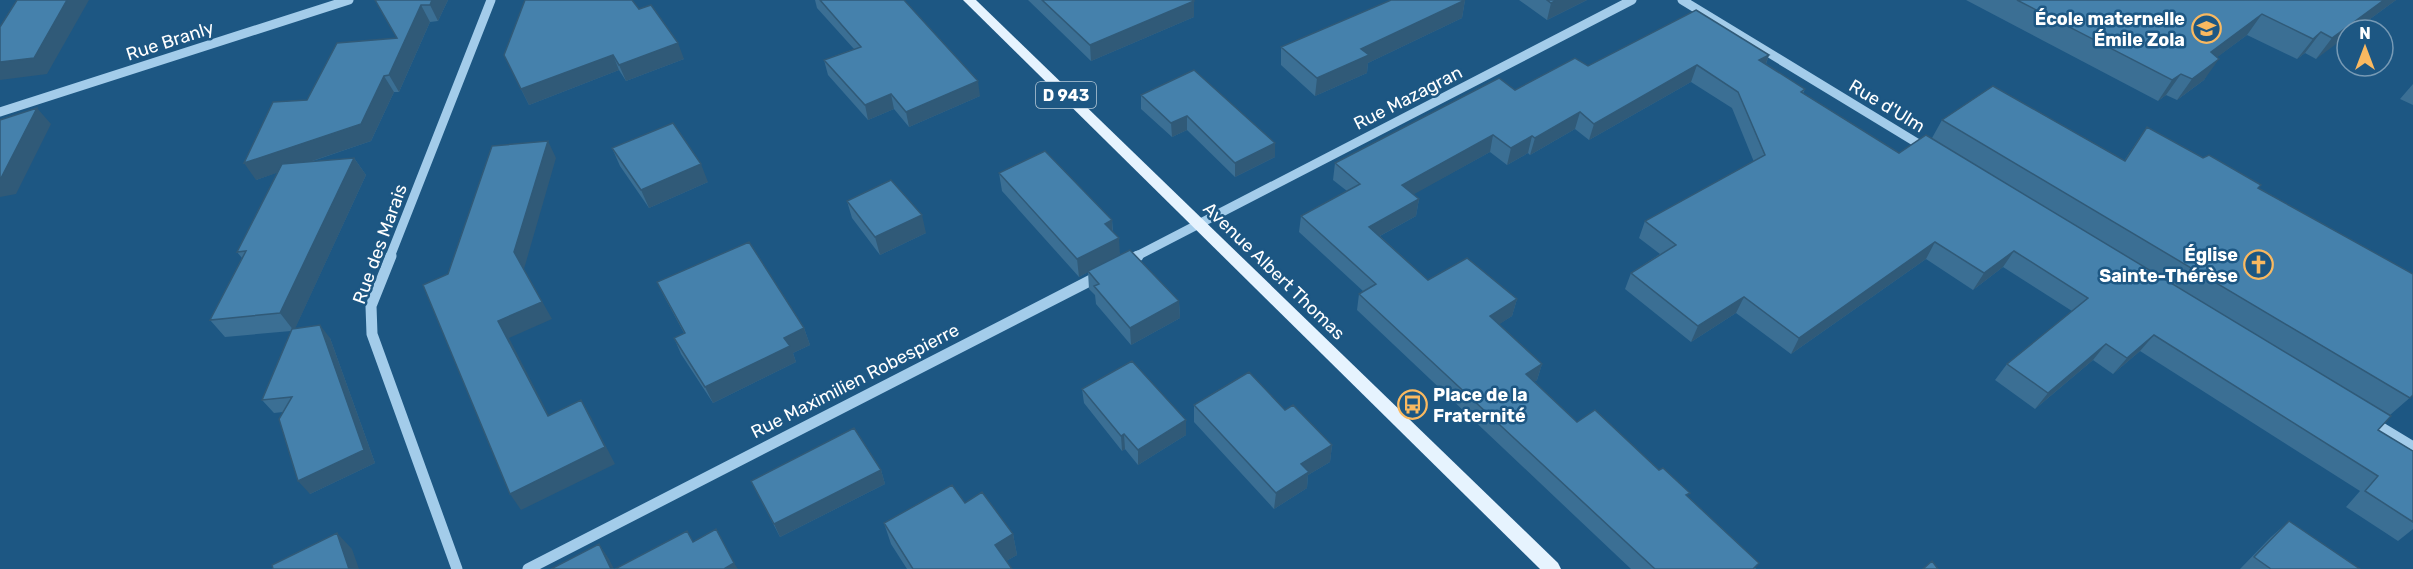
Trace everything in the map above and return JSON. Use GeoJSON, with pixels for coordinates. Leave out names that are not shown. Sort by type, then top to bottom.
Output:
{"type":"FeatureCollection","features":[{"type":"Feature","properties":{"kind":"main road","name":"Avenue Albert Thomas"},"geometry":{"type":"LineString","coordinates":[[969,0],[1552,569]]}},
{"type":"Feature","properties":{"kind":"street","name":"Rue Branly"},"geometry":{"type":"LineString","coordinates":[[0,112],[349,0]]}},
{"type":"Feature","properties":{"kind":"street","name":"Rue des Marais"},"geometry":{"type":"LineString","coordinates":[[458,569],[372,334],[371,306],[491,0]]}},
{"type":"Feature","properties":{"kind":"street","name":"Rue Mazagran"},"geometry":{"type":"LineString","coordinates":[[1198,224],[1632,0]]}},
{"type":"Feature","properties":{"kind":"street","name":"Rue d'Ulm"},"geometry":{"type":"LineString","coordinates":[[1682,0],[1936,155]]}},
{"type":"Feature","properties":{"kind":"street","name":"Rue Maximilien Robespierre"},"geometry":{"type":"LineString","coordinates":[[528,569],[1198,224]]}},
{"type":"Feature","properties":{"kind":"street"},"geometry":{"type":"LineString","coordinates":[[2362,416],[2413,447]]}},
{"type":"Feature","properties":{"kind":"building"},"geometry":{"type":"Polygon","coordinates":[[[17,0],[67,0],[34,58],[0,62],[0,27],[17,0]]]}},
{"type":"Feature","properties":{"kind":"building"},"geometry":{"type":"Polygon","coordinates":[[[375,0],[432,0],[430,5],[421,5],[389,75],[384,76],[361,124],[244,163],[273,102],[307,100],[337,43],[397,38],[375,0]]]}},
{"type":"Feature","properties":{"kind":"building"},"geometry":{"type":"Polygon","coordinates":[[[525,0],[632,0],[639,9],[651,5],[678,43],[619,65],[613,55],[521,89],[504,55],[525,0]]]}},
{"type":"Feature","properties":{"kind":"building"},"geometry":{"type":"Polygon","coordinates":[[[820,0],[904,0],[978,81],[906,112],[891,94],[865,105],[824,60],[861,47],[820,0]]]}},
{"type":"Feature","properties":{"kind":"building"},"geometry":{"type":"Polygon","coordinates":[[[1042,0],[1192,0],[1194,1],[1090,45],[1042,0]]]}},
{"type":"Feature","properties":{"kind":"building"},"geometry":{"type":"Polygon","coordinates":[[[1391,0],[1465,0],[1361,49],[1369,55],[1317,78],[1281,47],[1391,0]]]}},
{"type":"Feature","properties":{"kind":"building"},"geometry":{"type":"Polygon","coordinates":[[[2017,0],[2384,0],[2359,18],[2335,18],[2335,36],[2332,38],[2321,32],[2313,39],[2262,14],[2211,52],[2219,59],[2192,79],[2181,74],[2172,80],[2017,0]]]}},
{"type":"Feature","properties":{"kind":"building"},"geometry":{"type":"Polygon","coordinates":[[[1696,10],[1769,55],[1759,60],[1805,89],[1801,92],[1899,153],[1926,135],[2391,416],[2378,430],[2413,451],[2413,522],[2365,491],[2378,476],[2154,335],[2127,358],[2106,344],[2048,393],[2007,364],[2088,298],[2014,251],[1984,273],[1935,242],[1799,338],[1744,297],[1698,326],[1631,273],[1676,245],[1645,221],[1765,155],[1738,92],[1697,65],[1594,124],[1580,112],[1535,138],[1532,136],[1511,148],[1493,135],[1402,185],[1419,199],[1369,227],[1428,280],[1467,258],[1517,299],[1490,316],[1542,364],[1526,374],[1577,422],[1595,410],[1659,470],[1663,468],[1690,493],[1686,495],[1759,563],[1753,569],[1655,569],[1359,294],[1376,284],[1301,216],[1360,184],[1335,163],[1499,78],[1515,90],[1575,58],[1588,66],[1696,10]]]}},
{"type":"Feature","properties":{"kind":"building"},"geometry":{"type":"Polygon","coordinates":[[[1194,70],[1275,143],[1235,163],[1187,116],[1171,123],[1141,95],[1194,70]]]}},
{"type":"Feature","properties":{"kind":"building"},"geometry":{"type":"Polygon","coordinates":[[[1993,86],[2125,161],[2147,127],[2203,158],[2209,155],[2261,185],[2258,188],[2413,274],[2413,395],[2410,398],[1942,120],[1993,86]]]}},
{"type":"Feature","properties":{"kind":"building"},"geometry":{"type":"Polygon","coordinates":[[[37,108],[1,178],[0,178],[0,120],[37,108]]]}},
{"type":"Feature","properties":{"kind":"building"},"geometry":{"type":"Polygon","coordinates":[[[673,123],[701,164],[641,190],[612,148],[673,123]]]}},
{"type":"Feature","properties":{"kind":"building"},"geometry":{"type":"Polygon","coordinates":[[[548,141],[514,252],[542,302],[498,321],[548,416],[581,400],[605,447],[510,494],[423,285],[448,274],[492,146],[548,141]]]}},
{"type":"Feature","properties":{"kind":"building"},"geometry":{"type":"Polygon","coordinates":[[[1045,151],[1112,220],[1105,224],[1119,238],[1077,259],[999,173],[1045,151]]]}},
{"type":"Feature","properties":{"kind":"building"},"geometry":{"type":"Polygon","coordinates":[[[354,158],[280,313],[210,320],[246,251],[237,252],[282,164],[354,158]]]}},
{"type":"Feature","properties":{"kind":"building"},"geometry":{"type":"Polygon","coordinates":[[[891,180],[922,215],[875,237],[847,201],[891,180]]]}},
{"type":"Feature","properties":{"kind":"building"},"geometry":{"type":"Polygon","coordinates":[[[749,242],[804,328],[784,338],[790,346],[705,387],[674,338],[685,333],[657,282],[749,242]]]}},
{"type":"Feature","properties":{"kind":"building"},"geometry":{"type":"Polygon","coordinates":[[[1130,250],[1179,301],[1130,328],[1094,286],[1099,284],[1088,271],[1130,250]]]}},
{"type":"Feature","properties":{"kind":"building"},"geometry":{"type":"Polygon","coordinates":[[[320,325],[364,450],[298,481],[279,419],[292,397],[262,400],[292,329],[320,325]]]}},
{"type":"Feature","properties":{"kind":"building"},"geometry":{"type":"Polygon","coordinates":[[[1132,361],[1186,420],[1138,450],[1124,434],[1121,436],[1082,389],[1132,361]]]}},
{"type":"Feature","properties":{"kind":"building"},"geometry":{"type":"Polygon","coordinates":[[[1249,372],[1285,410],[1293,405],[1332,445],[1301,464],[1309,472],[1276,493],[1194,405],[1249,372]]]}},
{"type":"Feature","properties":{"kind":"building"},"geometry":{"type":"Polygon","coordinates":[[[854,428],[881,470],[774,524],[751,481],[854,428]]]}},
{"type":"Feature","properties":{"kind":"building"},"geometry":{"type":"Polygon","coordinates":[[[952,485],[965,503],[982,492],[1013,534],[995,545],[1012,569],[913,569],[884,523],[952,485]]]}},
{"type":"Feature","properties":{"kind":"building"},"geometry":{"type":"Polygon","coordinates":[[[2289,521],[2360,569],[2271,569],[2254,557],[2289,521]]]}},
{"type":"Feature","properties":{"kind":"building"},"geometry":{"type":"Polygon","coordinates":[[[716,529],[734,563],[724,569],[615,569],[687,531],[693,542],[716,529]]]}},
{"type":"Feature","properties":{"kind":"building"},"geometry":{"type":"Polygon","coordinates":[[[337,533],[349,569],[273,569],[272,565],[337,533]]]}},
{"type":"Feature","properties":{"kind":"building"},"geometry":{"type":"Polygon","coordinates":[[[599,544],[611,569],[551,569],[599,544]]]}},
{"type":"Feature","properties":{"kind":"building"},"geometry":{"type":"Polygon","coordinates":[[[1932,561],[1938,569],[1923,569],[1932,561]]]}},
{"type":"Feature","properties":{"kind":"place","name":"École maternelle Émile Zola"},"geometry":{"type":"Point","coordinates":[2206,29]}},
{"type":"Feature","properties":{"kind":"place","name":"Église Sainte-Thérèse"},"geometry":{"type":"Point","coordinates":[2259,265]}},
{"type":"Feature","properties":{"kind":"place","name":"Place de la Fraternité"},"geometry":{"type":"Point","coordinates":[1412,405]}}]}
